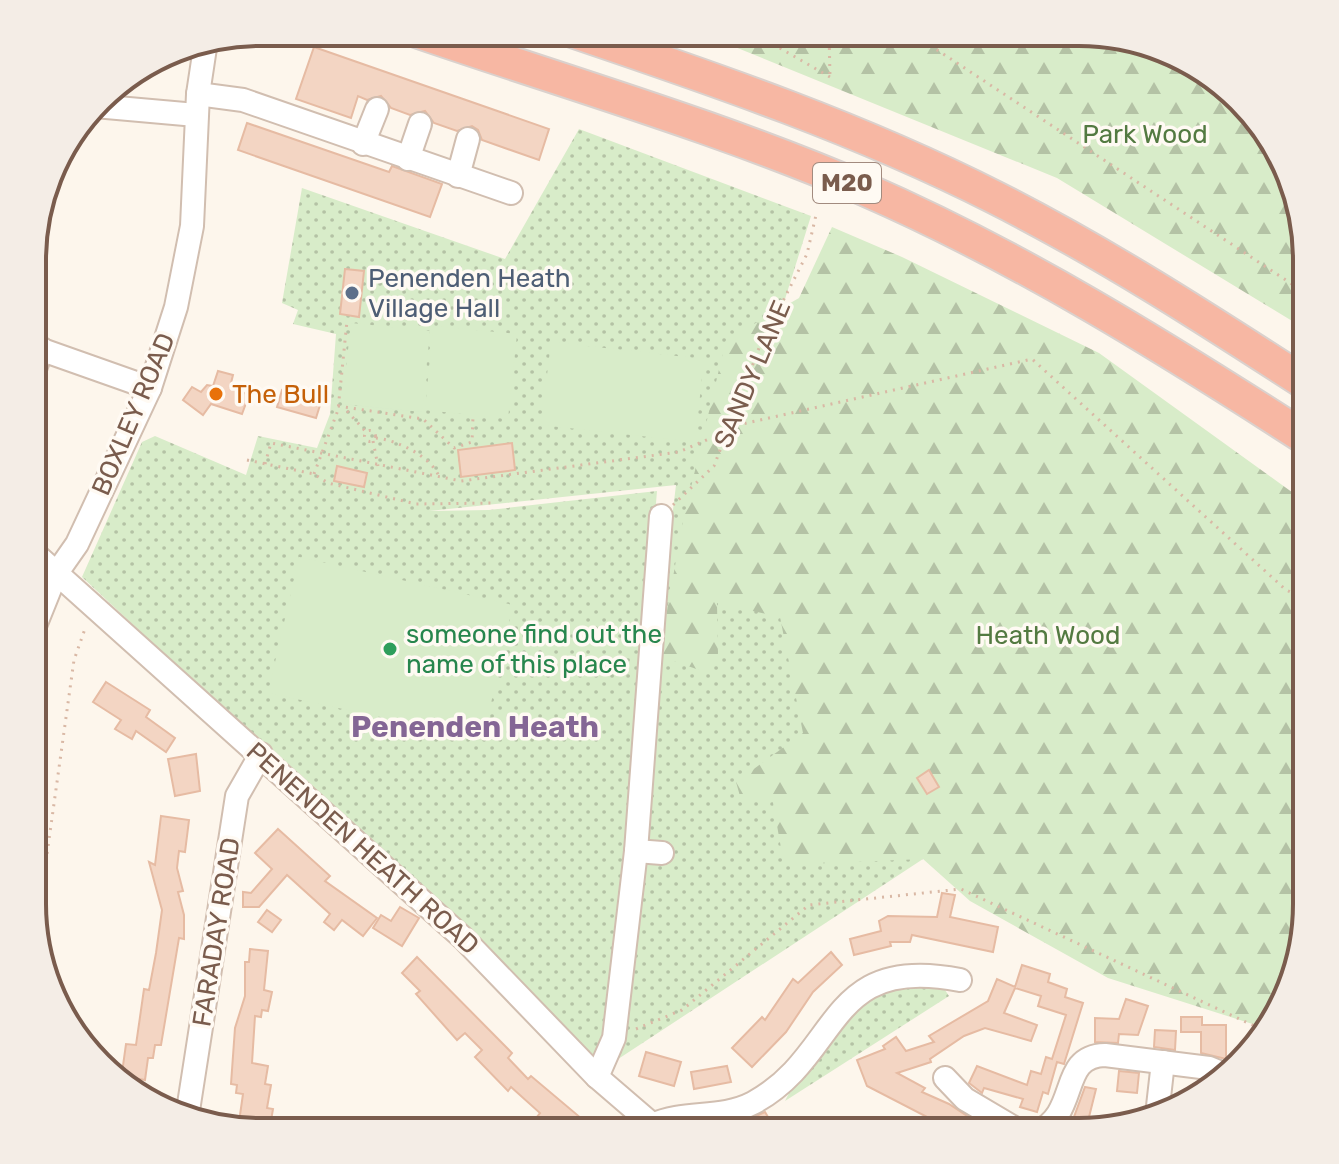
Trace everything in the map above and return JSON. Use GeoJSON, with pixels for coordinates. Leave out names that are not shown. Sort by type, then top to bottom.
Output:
{"type":"FeatureCollection","features":[{"type":"Feature","properties":{"kind":"highway","name":"M20"},"geometry":{"type":"LineString","coordinates":[[460,46],[734,139],[917,213],[1095,307],[1293,430]]}},
{"type":"Feature","properties":{"kind":"highway","name":"M20"},"geometry":{"type":"LineString","coordinates":[[614,46],[806,114],[921,162],[1044,223],[1193,310],[1293,375]]}},
{"type":"Feature","properties":{"kind":"highway","name":"M20"},"geometry":{"type":"LineString","coordinates":[[1193,310],[1293,357]]}},
{"type":"Feature","properties":{"kind":"street","name":"BOXLEY ROAD"},"geometry":{"type":"LineString","coordinates":[[46,599],[56,574],[77,544],[150,388],[186,267],[192,226],[197,105],[204,53]]}},
{"type":"Feature","properties":{"kind":"street"},"geometry":{"type":"LineString","coordinates":[[112,106],[197,105],[243,100],[253,107],[511,193]]}},
{"type":"Feature","properties":{"kind":"street"},"geometry":{"type":"LineString","coordinates":[[363,144],[377,109]]}},
{"type":"Feature","properties":{"kind":"street"},"geometry":{"type":"LineString","coordinates":[[408,159],[420,124]]}},
{"type":"Feature","properties":{"kind":"street"},"geometry":{"type":"LineString","coordinates":[[458,176],[468,139]]}},
{"type":"Feature","properties":{"kind":"street"},"geometry":{"type":"LineString","coordinates":[[46,351],[150,388]]}},
{"type":"Feature","properties":{"kind":"street"},"geometry":{"type":"LineString","coordinates":[[597,1077],[614,1038],[636,851],[661,516]]}},
{"type":"Feature","properties":{"kind":"street","name":"PENENDEN HEATH ROAD"},"geometry":{"type":"LineString","coordinates":[[46,564],[463,938],[597,1077],[644,1118]]}},
{"type":"Feature","properties":{"kind":"street","name":"FARADAY ROAD"},"geometry":{"type":"LineString","coordinates":[[189,1106],[237,796],[261,754]]}},
{"type":"Feature","properties":{"kind":"street"},"geometry":{"type":"LineString","coordinates":[[636,851],[662,853]]}},
{"type":"Feature","properties":{"kind":"street"},"geometry":{"type":"LineString","coordinates":[[672,1118],[717,1115],[753,1103],[778,1086],[832,1021],[865,990],[880,982],[910,974],[960,980]]}},
{"type":"Feature","properties":{"kind":"street"},"geometry":{"type":"LineString","coordinates":[[1054,1118],[1062,1112],[1076,1068],[1085,1060],[1105,1055],[1214,1070]]}},
{"type":"Feature","properties":{"kind":"street"},"geometry":{"type":"LineString","coordinates":[[1158,1102],[1163,1062]]}},
{"type":"Feature","properties":{"kind":"street"},"geometry":{"type":"LineString","coordinates":[[945,1078],[965,1099],[997,1118]]}},
{"type":"Feature","properties":{"kind":"path"},"geometry":{"type":"LineString","coordinates":[[776,46],[830,77],[829,46]]}},
{"type":"Feature","properties":{"kind":"path"},"geometry":{"type":"LineString","coordinates":[[931,46],[1293,285]]}},
{"type":"Feature","properties":{"kind":"path","name":"SANDY LANE"},"geometry":{"type":"LineString","coordinates":[[661,516],[714,466],[759,348],[807,254],[816,215]]}},
{"type":"Feature","properties":{"kind":"path"},"geometry":{"type":"LineString","coordinates":[[314,474],[338,406],[347,321]]}},
{"type":"Feature","properties":{"kind":"path"},"geometry":{"type":"LineString","coordinates":[[265,464],[271,443],[461,481],[679,452],[728,429],[1032,359],[1286,590],[1293,593]]}},
{"type":"Feature","properties":{"kind":"path"},"geometry":{"type":"LineString","coordinates":[[338,406],[423,419],[454,448],[472,442],[473,417]]}},
{"type":"Feature","properties":{"kind":"path"},"geometry":{"type":"LineString","coordinates":[[344,408],[367,432],[367,440],[399,443],[432,466],[440,479]]}},
{"type":"Feature","properties":{"kind":"path"},"geometry":{"type":"LineString","coordinates":[[367,432],[373,432],[378,466]]}},
{"type":"Feature","properties":{"kind":"path"},"geometry":{"type":"LineString","coordinates":[[247,460],[314,474],[328,483],[416,504],[495,503]]}},
{"type":"Feature","properties":{"kind":"path"},"geometry":{"type":"LineString","coordinates":[[46,861],[74,660],[81,632]]}},
{"type":"Feature","properties":{"kind":"path"},"geometry":{"type":"LineString","coordinates":[[614,1038],[682,1010],[809,905],[961,889],[1255,1026]]}},
{"type":"Feature","properties":{"kind":"green space","name":"Park Wood"},"geometry":{"type":"Polygon","coordinates":[[[732,46],[1093,46],[1134,53],[1161,62],[1198,82],[1230,109],[1257,141],[1277,178],[1286,205],[1293,246],[1293,321],[1057,178],[732,46]]]}},
{"type":"Feature","properties":{"kind":"green space"},"geometry":{"type":"Polygon","coordinates":[[[579,129],[811,216],[733,465],[923,859],[606,1067],[82,577],[142,442],[155,436],[246,475],[258,436],[317,448],[330,414],[336,334],[293,324],[298,310],[282,303],[302,188],[505,259],[579,129]],[[676,485],[429,511],[489,510],[657,491],[619,957],[676,485]]]}},
{"type":"Feature","properties":{"kind":"green space","name":"Heath Wood"},"geometry":{"type":"Polygon","coordinates":[[[832,227],[902,257],[1099,353],[1293,493],[1293,918],[1286,959],[1277,986],[1255,1025],[1108,978],[970,901],[923,859],[784,865],[772,797],[742,803],[736,782],[803,733],[780,617],[717,603],[718,657],[705,672],[659,656],[683,521],[726,340],[799,298],[832,227]]]}},
{"type":"Feature","properties":{"kind":"green space"},"geometry":{"type":"Polygon","coordinates":[[[351,323],[430,331],[422,412],[342,404],[351,323]]]}},
{"type":"Feature","properties":{"kind":"green space"},"geometry":{"type":"Polygon","coordinates":[[[433,326],[517,334],[508,419],[425,410],[433,326]]]}},
{"type":"Feature","properties":{"kind":"green space"},"geometry":{"type":"Polygon","coordinates":[[[551,342],[704,359],[695,442],[541,425],[551,342]]]}},
{"type":"Feature","properties":{"kind":"green space","name":"someone find out the name of this place"},"geometry":{"type":"Polygon","coordinates":[[[299,557],[513,605],[483,739],[268,693],[299,557]]]}},
{"type":"Feature","properties":{"kind":"green space"},"geometry":{"type":"Polygon","coordinates":[[[900,981],[941,984],[949,996],[785,1101],[799,1073],[858,1003],[900,981]]]}},
{"type":"Feature","properties":{"kind":"building"},"geometry":{"type":"Polygon","coordinates":[[[314,47],[549,129],[539,160],[482,140],[478,130],[472,126],[457,131],[434,123],[425,111],[410,115],[391,108],[381,96],[367,100],[358,96],[351,118],[296,99],[314,47]]]}},
{"type":"Feature","properties":{"kind":"building"},"geometry":{"type":"Polygon","coordinates":[[[247,123],[389,172],[392,166],[442,184],[430,217],[238,150],[247,123]]]}},
{"type":"Feature","properties":{"kind":"building","name":"Penenden Heath Village Hall"},"geometry":{"type":"Polygon","coordinates":[[[345,269],[364,271],[359,317],[340,314],[345,269]]]}},
{"type":"Feature","properties":{"kind":"building","name":"The Bull"},"geometry":{"type":"Polygon","coordinates":[[[218,371],[233,375],[230,387],[249,395],[242,414],[211,404],[203,415],[183,400],[192,387],[201,392],[207,385],[213,386],[218,371]]]}},
{"type":"Feature","properties":{"kind":"building"},"geometry":{"type":"Polygon","coordinates":[[[282,390],[321,402],[316,418],[277,407],[282,390]]]}},
{"type":"Feature","properties":{"kind":"building"},"geometry":{"type":"Polygon","coordinates":[[[512,443],[515,470],[461,477],[458,450],[512,443]]]}},
{"type":"Feature","properties":{"kind":"building"},"geometry":{"type":"Polygon","coordinates":[[[337,466],[367,473],[364,487],[334,481],[337,466]]]}},
{"type":"Feature","properties":{"kind":"building"},"geometry":{"type":"Polygon","coordinates":[[[106,682],[150,710],[146,717],[175,738],[166,752],[136,731],[132,739],[115,729],[121,720],[93,702],[106,682]]]}},
{"type":"Feature","properties":{"kind":"building"},"geometry":{"type":"Polygon","coordinates":[[[196,754],[200,791],[175,796],[168,759],[196,754]]]}},
{"type":"Feature","properties":{"kind":"building"},"geometry":{"type":"Polygon","coordinates":[[[929,770],[939,787],[927,794],[917,778],[929,770]]]}},
{"type":"Feature","properties":{"kind":"building"},"geometry":{"type":"Polygon","coordinates":[[[161,816],[189,820],[185,852],[179,851],[177,868],[183,891],[178,892],[184,915],[184,939],[179,938],[161,1045],[155,1045],[153,1058],[148,1058],[145,1080],[139,1080],[123,1068],[126,1044],[136,1045],[144,989],[149,990],[156,953],[162,910],[149,862],[155,865],[161,816]]]}},
{"type":"Feature","properties":{"kind":"building"},"geometry":{"type":"Polygon","coordinates":[[[278,829],[330,876],[325,881],[377,918],[363,936],[342,920],[334,930],[324,922],[330,914],[287,875],[259,907],[243,907],[243,892],[251,893],[272,869],[255,853],[278,829]]]}},
{"type":"Feature","properties":{"kind":"building"},"geometry":{"type":"Polygon","coordinates":[[[942,893],[955,895],[950,917],[998,927],[993,952],[912,935],[910,942],[890,942],[891,946],[854,955],[850,939],[881,931],[879,921],[888,916],[937,917],[942,893]]]}},
{"type":"Feature","properties":{"kind":"building"},"geometry":{"type":"Polygon","coordinates":[[[400,907],[419,918],[402,946],[373,928],[381,915],[391,921],[400,907]]]}},
{"type":"Feature","properties":{"kind":"building"},"geometry":{"type":"Polygon","coordinates":[[[267,910],[281,920],[272,932],[258,922],[267,910]]]}},
{"type":"Feature","properties":{"kind":"building"},"geometry":{"type":"Polygon","coordinates":[[[250,949],[268,951],[264,990],[272,992],[268,1011],[262,1010],[261,1017],[255,1016],[252,1063],[268,1066],[265,1084],[271,1085],[267,1108],[273,1109],[271,1118],[240,1117],[243,1094],[236,1093],[237,1085],[231,1084],[235,1028],[245,996],[245,962],[249,962],[250,949]]]}},
{"type":"Feature","properties":{"kind":"building"},"geometry":{"type":"Polygon","coordinates":[[[831,952],[842,965],[813,992],[786,1032],[752,1067],[732,1048],[762,1017],[765,1020],[793,979],[798,983],[831,952]]]}},
{"type":"Feature","properties":{"kind":"building"},"geometry":{"type":"Polygon","coordinates":[[[417,957],[512,1053],[508,1058],[528,1079],[531,1076],[581,1118],[536,1118],[540,1113],[511,1087],[508,1091],[475,1057],[482,1050],[465,1033],[457,1040],[416,994],[420,991],[402,973],[417,957]]]}},
{"type":"Feature","properties":{"kind":"building"},"geometry":{"type":"Polygon","coordinates":[[[1022,965],[1050,974],[1048,982],[1067,989],[1065,997],[1083,1003],[1064,1064],[1057,1062],[1048,1094],[1043,1092],[1037,1112],[1020,1107],[1023,1099],[984,1088],[982,1093],[969,1083],[977,1066],[1027,1085],[1031,1071],[1041,1074],[1046,1057],[1052,1059],[1066,1015],[1038,1006],[1041,996],[1015,988],[1004,1013],[1037,1025],[1031,1041],[985,1028],[964,1036],[930,1059],[931,1062],[897,1073],[925,1088],[922,1092],[970,1118],[929,1118],[867,1086],[857,1060],[885,1049],[883,1046],[896,1037],[906,1051],[934,1042],[929,1036],[988,1001],[997,979],[1015,987],[1022,965]]]}},
{"type":"Feature","properties":{"kind":"building"},"geometry":{"type":"Polygon","coordinates":[[[1126,999],[1148,1006],[1138,1035],[1119,1034],[1118,1043],[1095,1042],[1095,1018],[1119,1019],[1126,999]]]}},
{"type":"Feature","properties":{"kind":"building"},"geometry":{"type":"Polygon","coordinates":[[[1181,1017],[1202,1017],[1202,1025],[1226,1025],[1226,1059],[1201,1053],[1201,1032],[1181,1032],[1181,1017]]]}},
{"type":"Feature","properties":{"kind":"building"},"geometry":{"type":"Polygon","coordinates":[[[1155,1030],[1176,1031],[1175,1050],[1154,1047],[1155,1030]]]}},
{"type":"Feature","properties":{"kind":"building"},"geometry":{"type":"Polygon","coordinates":[[[646,1052],[681,1062],[674,1086],[639,1076],[646,1052]]]}},
{"type":"Feature","properties":{"kind":"building"},"geometry":{"type":"Polygon","coordinates":[[[727,1066],[731,1082],[694,1089],[691,1072],[727,1066]]]}},
{"type":"Feature","properties":{"kind":"building"},"geometry":{"type":"Polygon","coordinates":[[[1119,1071],[1139,1073],[1137,1093],[1117,1091],[1119,1071]]]}},
{"type":"Feature","properties":{"kind":"building"},"geometry":{"type":"Polygon","coordinates":[[[1085,1087],[1096,1089],[1089,1118],[1074,1118],[1085,1087]]]}},
{"type":"Feature","properties":{"kind":"building"},"geometry":{"type":"Polygon","coordinates":[[[765,1112],[769,1118],[752,1118],[765,1112]]]}},
{"type":"Feature","properties":{"kind":"place","name":"Penenden Heath Village Hall"},"geometry":{"type":"Point","coordinates":[352,293]}},
{"type":"Feature","properties":{"kind":"place","name":"The Bull"},"geometry":{"type":"Point","coordinates":[216,394]}},
{"type":"Feature","properties":{"kind":"place","name":"someone find out the name of this place"},"geometry":{"type":"Point","coordinates":[390,649]}},
{"type":"Feature","properties":{"kind":"district","name":"Penenden Heath"},"geometry":{"type":"Point","coordinates":[475,727]}}]}
